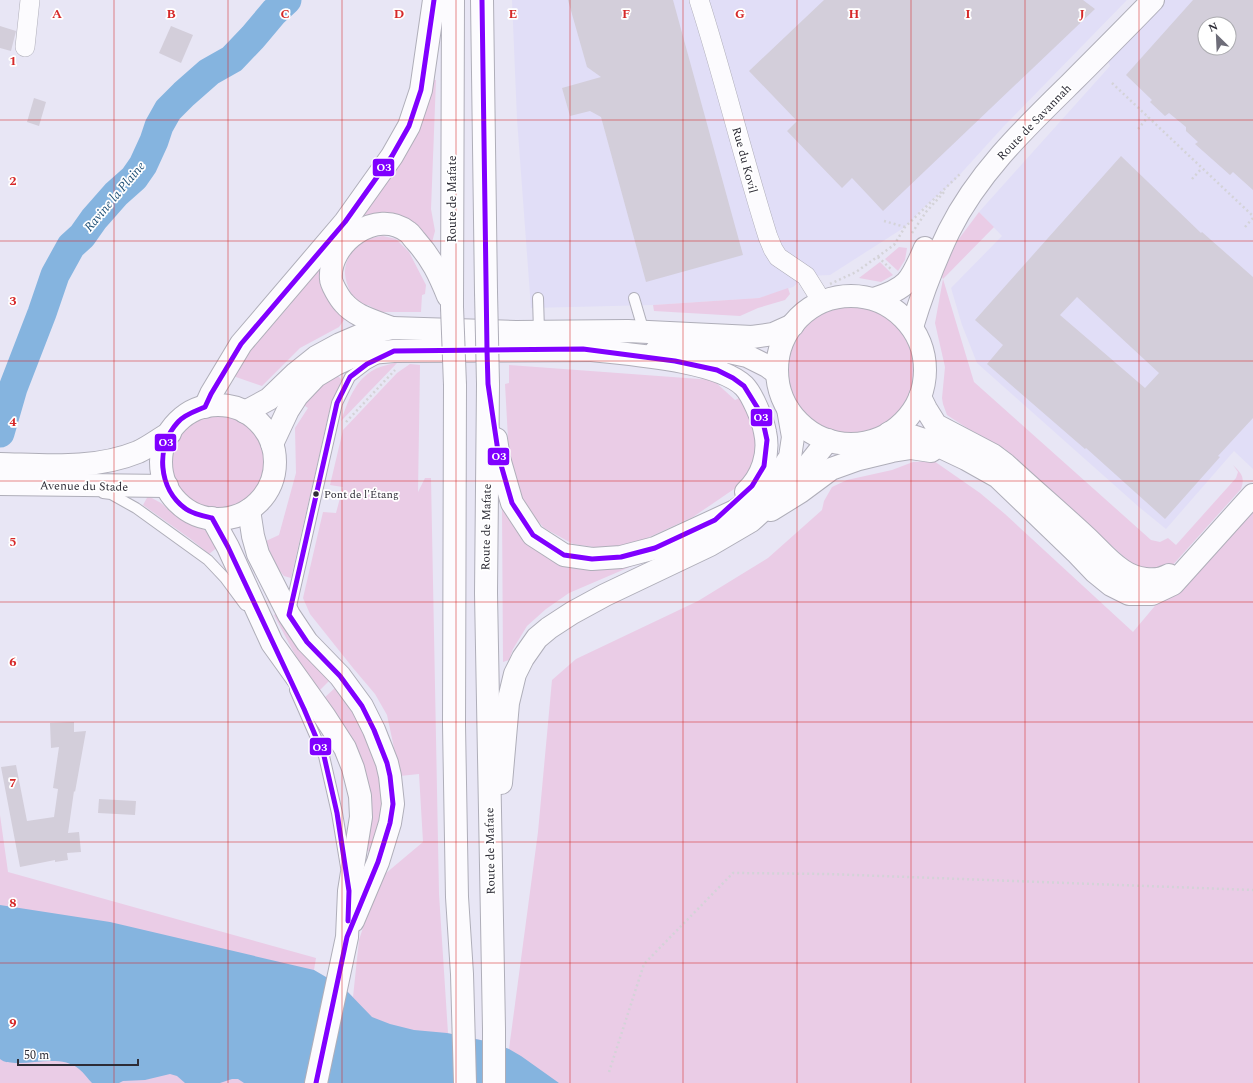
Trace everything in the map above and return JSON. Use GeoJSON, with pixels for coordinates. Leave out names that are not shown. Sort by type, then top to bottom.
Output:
{"type":"FeatureCollection","features":[{"type":"Feature","properties":{"kind":"main road"},"geometry":{"type":"LineString","coordinates":[[205,407],[210,394],[241,344],[345,222],[392,156],[409,126],[421,90],[434,0]]}},
{"type":"Feature","properties":{"kind":"main road","name":"Route de Mafate"},"geometry":{"type":"LineString","coordinates":[[453,0],[452,307],[455,385],[454,732],[457,897],[462,974],[465,1083]]}},
{"type":"Feature","properties":{"kind":"main road","name":"Route de Mafate"},"geometry":{"type":"LineString","coordinates":[[482,0],[488,384],[486,593],[494,1083]]}},
{"type":"Feature","properties":{"kind":"main road","name":"Route de Savannah"},"geometry":{"type":"LineString","coordinates":[[874,300],[891,294],[906,283],[914,273],[933,230],[947,206],[984,158],[1011,128],[1136,0]]}},
{"type":"Feature","properties":{"kind":"main road","name":"Route de Savannah"},"geometry":{"type":"LineString","coordinates":[[912,327],[922,293],[949,230],[971,194],[994,162],[1018,135],[1104,51],[1153,0]]}},
{"type":"Feature","properties":{"kind":"main road"},"geometry":{"type":"LineString","coordinates":[[392,328],[359,315],[343,302],[331,281],[331,266],[337,250],[357,232],[370,226],[382,223],[394,225],[407,232],[435,266],[452,307]]}},
{"type":"Feature","properties":{"kind":"main road"},"geometry":{"type":"LineString","coordinates":[[847,296],[860,296],[874,300],[895,310],[904,318],[912,327],[919,340],[925,361],[924,383],[920,397],[908,418],[889,433],[878,439],[859,443],[840,443],[828,440],[816,435],[796,419],[782,398],[777,373],[781,348],[793,325],[811,308],[834,298],[847,296]]}},
{"type":"Feature","properties":{"kind":"main road"},"geometry":{"type":"LineString","coordinates":[[245,412],[270,399],[296,373],[316,357],[361,335],[392,328],[539,332],[644,332],[752,337],[773,334],[793,325]]}},
{"type":"Feature","properties":{"kind":"main road"},"geometry":{"type":"LineString","coordinates":[[583,349],[675,361],[710,368],[733,378],[744,386],[763,422],[767,440],[764,466],[752,486],[715,520]]}},
{"type":"Feature","properties":{"kind":"main road"},"geometry":{"type":"LineString","coordinates":[[272,444],[288,410],[316,376],[336,364],[358,354],[396,359],[583,349],[729,352],[747,356],[777,373]]}},
{"type":"Feature","properties":{"kind":"main road"},"geometry":{"type":"LineString","coordinates":[[488,384],[500,458],[512,503],[533,535],[564,555],[592,559],[621,557],[655,548],[735,511],[753,498],[781,471],[790,457],[792,438],[788,409]]}},
{"type":"Feature","properties":{"kind":"main road"},"geometry":{"type":"LineString","coordinates":[[920,397],[936,425],[1006,464],[1087,538],[1104,556],[1123,571],[1143,579],[1164,578],[1191,563]]}},
{"type":"Feature","properties":{"kind":"main road"},"geometry":{"type":"LineString","coordinates":[[219,405],[232,407],[245,412],[257,420],[266,431],[272,444],[275,458],[274,473],[269,488],[261,500],[249,510],[237,515],[225,518],[212,518],[198,515],[185,508],[175,498],[167,486],[163,473],[162,460],[164,446],[170,433],[179,421],[191,412],[205,407],[219,405]]}},
{"type":"Feature","properties":{"kind":"main road","name":"Avenue du Stade"},"geometry":{"type":"LineString","coordinates":[[0,464],[76,466],[112,460],[139,452],[170,433]]}},
{"type":"Feature","properties":{"kind":"main road"},"geometry":{"type":"LineString","coordinates":[[889,433],[909,435],[930,442],[958,455],[998,477],[1095,572],[1111,585],[1129,594],[1152,594],[1173,584],[1253,495]]}},
{"type":"Feature","properties":{"kind":"main road"},"geometry":{"type":"LineString","coordinates":[[751,522],[797,479],[828,440]]}},
{"type":"Feature","properties":{"kind":"main road"},"geometry":{"type":"LineString","coordinates":[[491,906],[508,703],[515,674],[523,658],[537,638],[572,613],[710,545],[751,522],[800,492],[831,469],[860,459],[911,448],[958,455]]}},
{"type":"Feature","properties":{"kind":"main road","name":"Avenue du Stade"},"geometry":{"type":"LineString","coordinates":[[0,484],[167,486]]}},
{"type":"Feature","properties":{"kind":"main road"},"geometry":{"type":"LineString","coordinates":[[249,510],[253,536],[258,554],[289,615],[307,642],[340,676],[362,706],[374,730],[387,763],[390,776],[393,804],[390,823],[378,862],[346,937]]}},
{"type":"Feature","properties":{"kind":"main road"},"geometry":{"type":"LineString","coordinates":[[212,518],[228,547],[272,643],[295,681],[325,717],[345,748],[353,768],[360,796],[362,817],[349,891],[346,937],[316,1083]]}},
{"type":"Feature","properties":{"kind":"street"},"geometry":{"type":"LineString","coordinates":[[25,47],[30,0]]}},
{"type":"Feature","properties":{"kind":"street","name":"Rue du Kovil"},"geometry":{"type":"LineString","coordinates":[[699,0],[768,237],[778,257],[806,276],[821,303]]}},
{"type":"Feature","properties":{"kind":"lane"},"geometry":{"type":"LineString","coordinates":[[538,298],[539,332]]}},
{"type":"Feature","properties":{"kind":"lane"},"geometry":{"type":"LineString","coordinates":[[634,298],[644,332]]}},
{"type":"Feature","properties":{"kind":"lane"},"geometry":{"type":"LineString","coordinates":[[289,615],[337,403],[350,377],[367,364],[396,359]]}},
{"type":"Feature","properties":{"kind":"lane"},"geometry":{"type":"LineString","coordinates":[[0,456],[87,457],[124,450],[170,433]]}},
{"type":"Feature","properties":{"kind":"lane"},"geometry":{"type":"LineString","coordinates":[[0,490],[90,492],[111,494],[136,508],[208,560],[225,578],[272,643]]}},
{"type":"Feature","properties":{"kind":"path"},"geometry":{"type":"LineString","coordinates":[[1112,83],[1253,217],[1245,227]]}},
{"type":"Feature","properties":{"kind":"path"},"geometry":{"type":"LineString","coordinates":[[1138,129],[1148,117]]}},
{"type":"Feature","properties":{"kind":"path"},"geometry":{"type":"LineString","coordinates":[[1192,179],[1202,168]]}},
{"type":"Feature","properties":{"kind":"path"},"geometry":{"type":"LineString","coordinates":[[912,233],[926,212],[954,181]]}},
{"type":"Feature","properties":{"kind":"path"},"geometry":{"type":"LineString","coordinates":[[835,282],[856,272],[894,245],[905,227],[884,221]]}},
{"type":"Feature","properties":{"kind":"path"},"geometry":{"type":"LineString","coordinates":[[878,257],[893,270]]}},
{"type":"Feature","properties":{"kind":"path"},"geometry":{"type":"LineString","coordinates":[[328,442],[396,359]]}},
{"type":"Feature","properties":{"kind":"path"},"geometry":{"type":"LineString","coordinates":[[609,1072],[644,964],[733,873],[828,874],[1253,890]]}},
{"type":"Feature","properties":{"kind":"shaded area"},"geometry":{"type":"Polygon","coordinates":[[[512,0],[1127,0],[1004,126],[954,181],[922,209],[905,227],[830,275],[806,276],[793,287],[759,298],[653,305],[531,308],[517,119],[512,0]]]}},
{"type":"Feature","properties":{"kind":"shaded area"},"geometry":{"type":"Polygon","coordinates":[[[1163,0],[1253,0],[1253,469],[1234,451],[1166,529],[1139,507],[977,363],[962,325],[951,288],[1002,236],[979,212],[1110,66],[1106,57],[1163,0]]]}},
{"type":"Feature","properties":{"kind":"shaded area"},"geometry":{"type":"Polygon","coordinates":[[[430,80],[436,80],[431,209],[435,231],[431,246],[355,222],[430,80]]]}},
{"type":"Feature","properties":{"kind":"shaded area"},"geometry":{"type":"Polygon","coordinates":[[[979,212],[994,227],[943,279],[941,275],[958,240],[979,212]]]}},
{"type":"Feature","properties":{"kind":"shaded area"},"geometry":{"type":"Polygon","coordinates":[[[383,236],[396,239],[409,252],[426,285],[425,294],[422,295],[421,312],[380,312],[368,305],[358,306],[352,294],[345,274],[348,258],[351,253],[363,242],[370,238],[383,236]]]}},
{"type":"Feature","properties":{"kind":"shaded area"},"geometry":{"type":"Polygon","coordinates":[[[899,247],[907,248],[905,260],[898,271],[885,259],[899,247]]]}},
{"type":"Feature","properties":{"kind":"shaded area"},"geometry":{"type":"Polygon","coordinates":[[[323,255],[346,317],[339,327],[300,348],[262,386],[233,376],[253,347],[290,305],[323,255]]]}},
{"type":"Feature","properties":{"kind":"shaded area"},"geometry":{"type":"Polygon","coordinates":[[[880,262],[893,275],[881,282],[859,278],[880,262]]]}},
{"type":"Feature","properties":{"kind":"shaded area"},"geometry":{"type":"Polygon","coordinates":[[[943,279],[974,382],[1151,540],[1160,542],[1168,538],[1176,545],[1236,478],[1238,472],[1233,465],[1239,471],[1243,479],[1241,489],[1170,568],[1143,574],[1005,449],[947,415],[942,398],[945,367],[935,323],[943,279]]]}},
{"type":"Feature","properties":{"kind":"shaded area"},"geometry":{"type":"Polygon","coordinates":[[[788,288],[790,294],[785,300],[758,308],[740,316],[654,311],[653,305],[759,298],[788,288]]]}},
{"type":"Feature","properties":{"kind":"shaded area"},"geometry":{"type":"Polygon","coordinates":[[[851,303],[876,308],[893,318],[902,327],[912,344],[917,369],[912,394],[902,411],[893,420],[876,430],[851,435],[826,430],[809,420],[800,411],[790,394],[785,369],[790,344],[800,327],[809,318],[826,308],[851,303]]]}},
{"type":"Feature","properties":{"kind":"shaded area"},"geometry":{"type":"Polygon","coordinates":[[[398,362],[341,421],[354,389],[359,382],[372,371],[398,362]]]}},
{"type":"Feature","properties":{"kind":"shaded area"},"geometry":{"type":"Polygon","coordinates":[[[410,364],[420,365],[418,492],[425,478],[431,478],[439,894],[448,1033],[490,1042],[509,1049],[538,832],[552,680],[576,659],[698,601],[768,558],[822,510],[824,501],[832,487],[847,480],[892,470],[913,462],[934,461],[980,493],[1005,514],[1133,632],[1191,563],[1253,495],[1253,1083],[0,1083],[0,815],[8,872],[316,958],[314,970],[343,987],[353,997],[359,940],[379,879],[423,842],[419,774],[400,776],[387,715],[375,694],[310,614],[303,598],[323,512],[336,513],[343,487],[330,485],[343,430],[397,373],[410,364]]]}},
{"type":"Feature","properties":{"kind":"shaded area"},"geometry":{"type":"Polygon","coordinates":[[[509,365],[713,380],[735,400],[742,397],[754,414],[756,460],[737,487],[693,517],[643,540],[608,549],[573,544],[544,528],[524,505],[510,475],[505,384],[509,383],[509,365]]]}},
{"type":"Feature","properties":{"kind":"shaded area"},"geometry":{"type":"Polygon","coordinates":[[[336,374],[342,380],[331,404],[291,578],[284,576],[275,565],[266,541],[279,535],[296,473],[295,428],[308,408],[302,404],[321,382],[336,374]]]}},
{"type":"Feature","properties":{"kind":"shaded area"},"geometry":{"type":"Polygon","coordinates":[[[218,413],[236,417],[245,421],[252,427],[258,434],[262,443],[266,461],[262,479],[258,488],[252,495],[245,501],[236,505],[218,509],[200,505],[191,501],[184,495],[178,488],[174,479],[170,461],[174,443],[178,434],[184,427],[191,421],[200,417],[218,413]]]}},
{"type":"Feature","properties":{"kind":"shaded area"},"geometry":{"type":"Polygon","coordinates":[[[148,496],[161,503],[183,519],[200,527],[210,534],[219,546],[209,554],[143,505],[148,496]]]}},
{"type":"Feature","properties":{"kind":"shaded area"},"geometry":{"type":"Polygon","coordinates":[[[507,508],[524,535],[639,563],[569,593],[546,609],[527,626],[513,649],[509,660],[503,662],[502,509],[507,508]]]}},
{"type":"Feature","properties":{"kind":"shaded area"},"geometry":{"type":"Polygon","coordinates":[[[277,613],[330,680],[318,692],[293,651],[274,615],[277,613]]]}},
{"type":"Feature","properties":{"kind":"shaded area"},"geometry":{"type":"Polygon","coordinates":[[[336,687],[356,710],[387,795],[373,853],[362,849],[367,820],[322,700],[336,687]]]}},
{"type":"Feature","properties":{"kind":"water"},"geometry":{"type":"Polygon","coordinates":[[[0,905],[110,922],[314,970],[343,987],[372,1017],[390,1024],[414,1030],[447,1033],[490,1042],[509,1049],[521,1056],[559,1083],[244,1083],[238,1079],[232,1079],[220,1083],[185,1083],[177,1076],[170,1074],[145,1080],[123,1081],[119,1083],[92,1083],[83,1072],[65,1062],[5,1062],[0,1059],[0,905]]]}},
{"type":"Feature","properties":{"kind":"building"},"geometry":{"type":"Polygon","coordinates":[[[568,0],[673,0],[743,255],[646,282],[601,117],[590,111],[570,116],[562,88],[601,77],[587,67],[568,0]]]}},
{"type":"Feature","properties":{"kind":"building"},"geometry":{"type":"Polygon","coordinates":[[[824,0],[1083,0],[1095,9],[883,211],[852,178],[842,188],[787,131],[797,121],[749,71],[824,0]]]}},
{"type":"Feature","properties":{"kind":"building"},"geometry":{"type":"Polygon","coordinates":[[[1193,0],[1253,0],[1253,190],[1233,172],[1230,175],[1195,144],[1198,142],[1186,131],[1186,127],[1169,113],[1165,116],[1150,102],[1152,100],[1126,75],[1193,0]]]}},
{"type":"Feature","properties":{"kind":"building"},"geometry":{"type":"Polygon","coordinates":[[[0,26],[16,31],[11,51],[0,48],[0,26]]]}},
{"type":"Feature","properties":{"kind":"building"},"geometry":{"type":"Polygon","coordinates":[[[171,26],[193,35],[181,63],[159,53],[171,26]]]}},
{"type":"Feature","properties":{"kind":"building"},"geometry":{"type":"Polygon","coordinates":[[[34,98],[46,102],[39,126],[27,122],[34,98]]]}},
{"type":"Feature","properties":{"kind":"building"},"geometry":{"type":"Polygon","coordinates":[[[1121,156],[1201,233],[1202,232],[1253,277],[1253,418],[1218,456],[1220,457],[1165,519],[1086,448],[1085,449],[987,364],[1003,345],[975,320],[1121,156]],[[1077,297],[1060,315],[1145,388],[1159,373],[1077,297]]]}},
{"type":"Feature","properties":{"kind":"building"},"geometry":{"type":"Polygon","coordinates":[[[74,722],[74,732],[86,731],[75,792],[74,791],[68,833],[79,832],[81,852],[67,853],[68,860],[55,862],[55,860],[20,867],[1,767],[16,765],[27,821],[54,817],[58,789],[53,788],[59,747],[51,748],[50,723],[74,722]]]}},
{"type":"Feature","properties":{"kind":"building"},"geometry":{"type":"Polygon","coordinates":[[[99,799],[136,801],[135,815],[98,813],[99,799]]]}},
{"type":"Feature","properties":{"kind":"waterway","name":"Ravine la Plaine"},"geometry":{"type":"LineString","coordinates":[[0,433],[13,388],[55,275],[71,246],[82,236],[94,219],[116,194],[134,178],[143,165],[159,126],[168,110],[209,72],[232,59],[274,12],[287,0]]}},
{"type":"Feature","properties":{"kind":"transit line","name":"O3"},"geometry":{"type":"LineString","coordinates":[[348,921],[349,891],[337,813],[324,756],[304,709],[228,547],[212,518],[198,515],[186,509],[177,501],[165,479],[163,455],[166,443],[178,422],[187,415],[205,407],[211,394],[241,344],[345,222],[392,156],[409,126],[421,90],[434,0]]}},
{"type":"Feature","properties":{"kind":"transit line","name":"O3"},"geometry":{"type":"LineString","coordinates":[[482,0],[487,350]]}},
{"type":"Feature","properties":{"kind":"transit line","name":"O3"},"geometry":{"type":"LineString","coordinates":[[583,349],[675,361],[717,370],[733,378],[744,386],[757,407],[763,422],[767,440],[764,466],[752,486],[715,520],[655,548],[621,557],[592,559],[564,555],[533,535],[512,503],[499,458],[488,384],[487,350],[583,349]]}},
{"type":"Feature","properties":{"kind":"transit line","name":"O3"},"geometry":{"type":"LineString","coordinates":[[316,1083],[347,937],[378,862],[390,823],[393,804],[387,763],[374,730],[362,706],[340,676],[307,642],[289,615],[337,403],[350,377],[367,364],[394,351],[487,350]]}},
{"type":"Feature","properties":{"kind":"place","name":"Pont de l'Étang"},"geometry":{"type":"Point","coordinates":[316,494]}}]}
